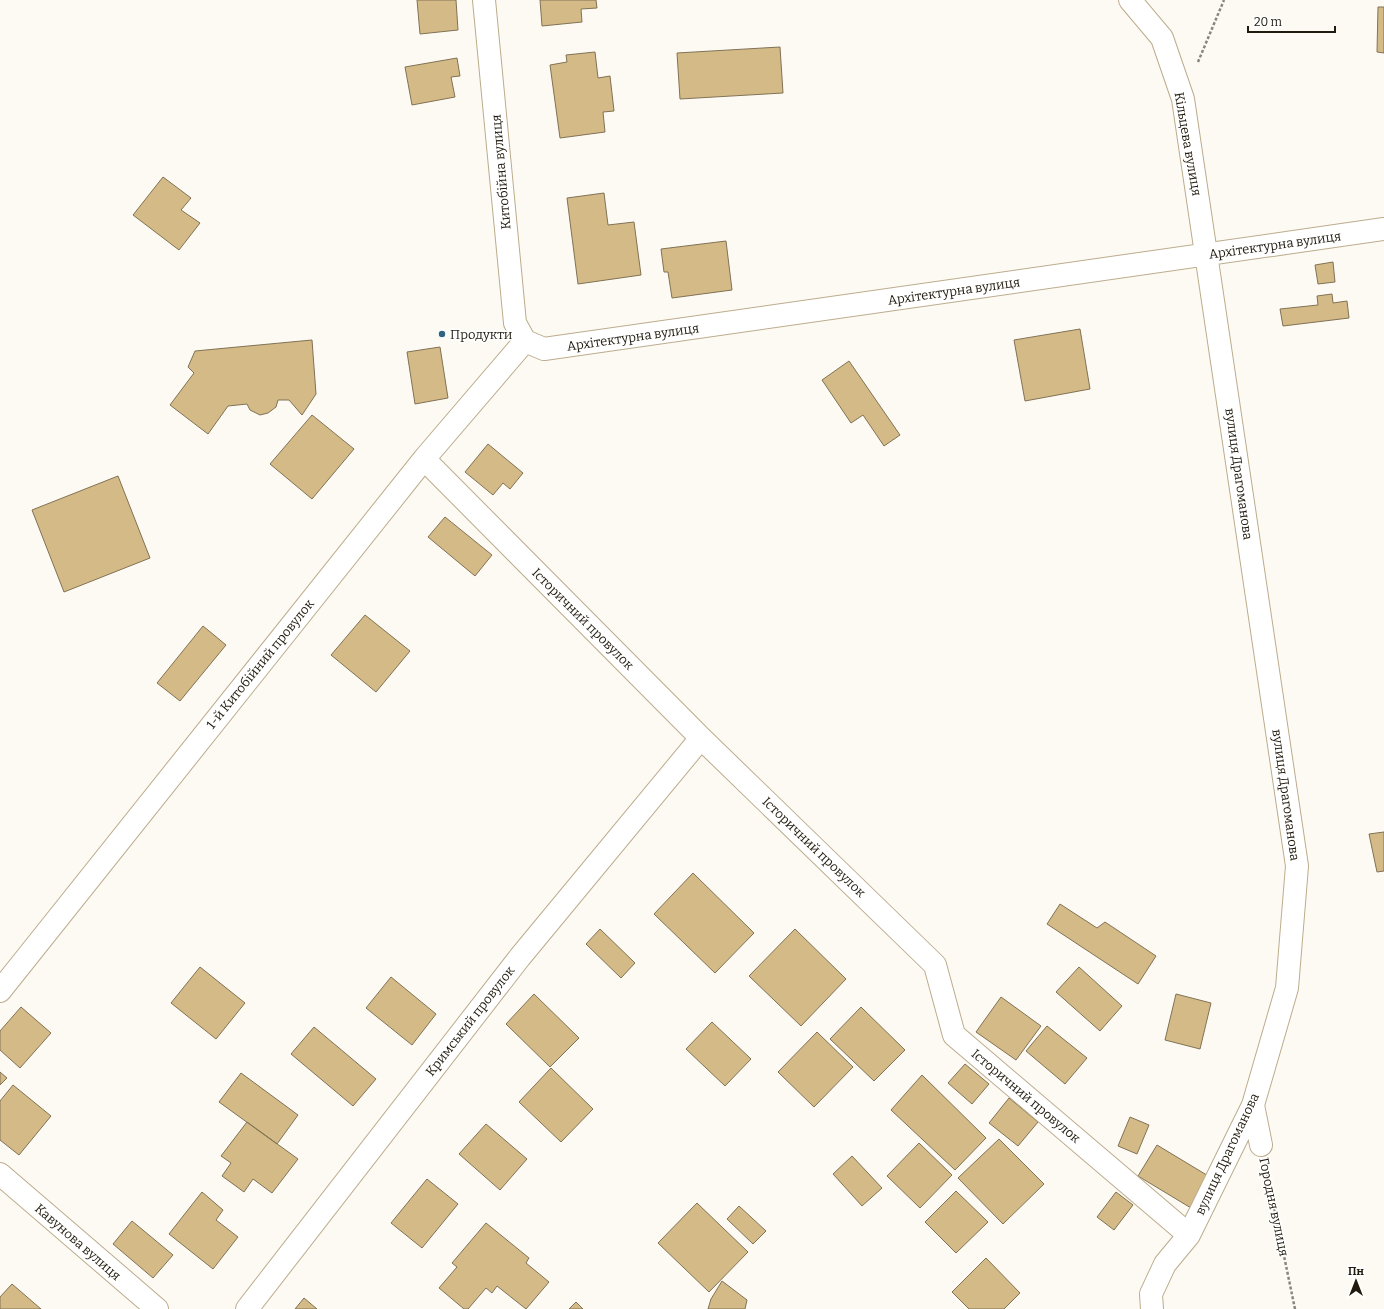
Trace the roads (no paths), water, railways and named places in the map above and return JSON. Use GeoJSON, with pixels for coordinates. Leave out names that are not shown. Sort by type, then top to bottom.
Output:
{"type":"FeatureCollection","features":[{"type":"Feature","properties":{"kind":"street","name":"Китобійна вулиця"},"geometry":{"type":"LineString","coordinates":[[484,0],[515,323],[525,341]]}},
{"type":"Feature","properties":{"kind":"street","name":"Кільцева вулиця"},"geometry":{"type":"LineString","coordinates":[[1130,0],[1162,38],[1182,99],[1207,254]]}},
{"type":"Feature","properties":{"kind":"street","name":"Архітектурна вулиця"},"geometry":{"type":"LineString","coordinates":[[525,341],[544,349],[555,348],[1384,229]]}},
{"type":"Feature","properties":{"kind":"street","name":"вулиця Драгоманова"},"geometry":{"type":"LineString","coordinates":[[1152,1309],[1151,1294],[1166,1264],[1189,1235],[1253,1105],[1287,988],[1297,866],[1207,254]]}},
{"type":"Feature","properties":{"kind":"street","name":"1-й Китобійний провулок"},"geometry":{"type":"LineString","coordinates":[[0,991],[424,459],[525,341]]}},
{"type":"Feature","properties":{"kind":"street","name":"Історичний провулок"},"geometry":{"type":"LineString","coordinates":[[424,459],[701,738],[935,965],[954,1035],[1189,1235]]}},
{"type":"Feature","properties":{"kind":"street","name":"Кримський провулок"},"geometry":{"type":"LineString","coordinates":[[246,1309],[520,957],[701,738]]}},
{"type":"Feature","properties":{"kind":"street","name":"Городня вулиця"},"geometry":{"type":"LineString","coordinates":[[1253,1105],[1262,1145]]}},
{"type":"Feature","properties":{"kind":"street","name":"Кавунова вулиця"},"geometry":{"type":"LineString","coordinates":[[0,1174],[157,1309]]}},
{"type":"Feature","properties":{"kind":"place","name":"Продукти"},"geometry":{"type":"Point","coordinates":[442,334]}}]}
